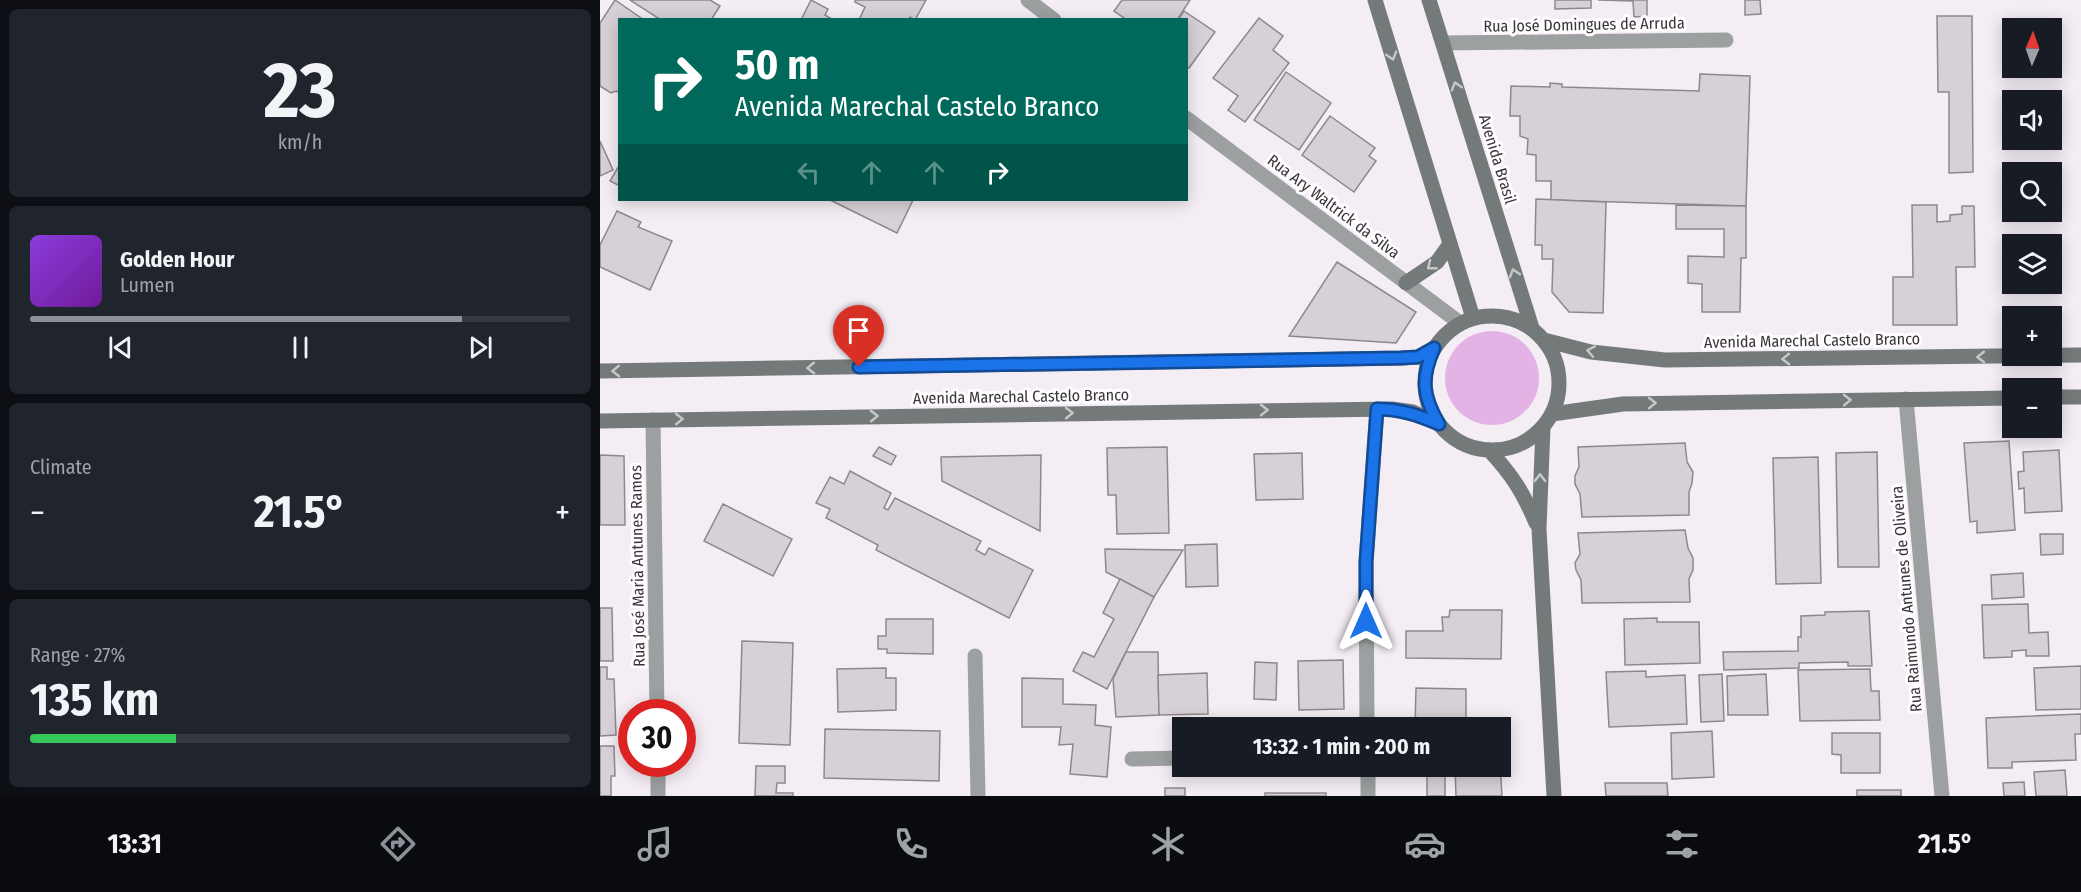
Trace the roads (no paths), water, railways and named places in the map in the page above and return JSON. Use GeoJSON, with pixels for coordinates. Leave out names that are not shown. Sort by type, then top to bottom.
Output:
{"type":"FeatureCollection","features":[{"type":"Feature","properties":{"kind":"main road"},"geometry":{"type":"LineString","coordinates":[[1375,0],[1450,244],[1466,321]]}},
{"type":"Feature","properties":{"kind":"main road","name":"Avenida Brasil"},"geometry":{"type":"LineString","coordinates":[[1430,0],[1532,328]]}},
{"type":"Feature","properties":{"kind":"main road"},"geometry":{"type":"LineString","coordinates":[[1406,283],[1437,262],[1450,244]]}},
{"type":"Feature","properties":{"kind":"main road"},"geometry":{"type":"LineString","coordinates":[[1493,316],[1514,319],[1532,328],[1544,340],[1554,357],[1559,376],[1558,395],[1552,414],[1543,427],[1527,440],[1509,448],[1489,450],[1470,446],[1453,437],[1439,424],[1428,407],[1424,387],[1426,366],[1434,348],[1445,334],[1466,321],[1493,316]]}},
{"type":"Feature","properties":{"kind":"main road","name":"Avenida Marechal Castelo Branco"},"geometry":{"type":"LineString","coordinates":[[1544,340],[1591,352],[1665,360],[2081,356]]}},
{"type":"Feature","properties":{"kind":"main road","name":"Avenida Marechal Castelo Branco"},"geometry":{"type":"LineString","coordinates":[[600,371],[1401,358],[1418,357],[1434,348]]}},
{"type":"Feature","properties":{"kind":"main road"},"geometry":{"type":"LineString","coordinates":[[2062,397],[2081,397]]}},
{"type":"Feature","properties":{"kind":"main road"},"geometry":{"type":"LineString","coordinates":[[1552,414],[1623,404],[2002,398]]}},
{"type":"Feature","properties":{"kind":"main road","name":"Avenida Marechal Castelo Branco"},"geometry":{"type":"LineString","coordinates":[[600,421],[1392,409],[1413,412],[1439,424]]}},
{"type":"Feature","properties":{"kind":"main road"},"geometry":{"type":"LineString","coordinates":[[1543,427],[1539,529],[1554,796]]}},
{"type":"Feature","properties":{"kind":"main road"},"geometry":{"type":"LineString","coordinates":[[1489,450],[1510,473],[1525,495],[1539,529]]}},
{"type":"Feature","properties":{"kind":"street"},"geometry":{"type":"LineString","coordinates":[[1028,0],[1051,18]]}},
{"type":"Feature","properties":{"kind":"street","name":"Rua José Domingues de Arruda"},"geometry":{"type":"LineString","coordinates":[[1443,43],[1726,40]]}},
{"type":"Feature","properties":{"kind":"street","name":"Rua Ary Waltrick da Silva"},"geometry":{"type":"LineString","coordinates":[[1188,120],[1406,283],[1466,321]]}},
{"type":"Feature","properties":{"kind":"street","name":"Rua Raimundo Antunes de Oliveira"},"geometry":{"type":"LineString","coordinates":[[1906,399],[1941,796]]}},
{"type":"Feature","properties":{"kind":"street"},"geometry":{"type":"LineString","coordinates":[[1367,717],[1366,562],[1377,409]]}},
{"type":"Feature","properties":{"kind":"street","name":"Rua José Maria Antunes Ramos"},"geometry":{"type":"LineString","coordinates":[[653,420],[657,699]]}},
{"type":"Feature","properties":{"kind":"street"},"geometry":{"type":"LineString","coordinates":[[975,656],[978,796]]}},
{"type":"Feature","properties":{"kind":"street"},"geometry":{"type":"LineString","coordinates":[[1132,759],[1172,758]]}},
{"type":"Feature","properties":{"kind":"street"},"geometry":{"type":"LineString","coordinates":[[658,777],[658,796]]}},
{"type":"Feature","properties":{"kind":"street"},"geometry":{"type":"LineString","coordinates":[[1368,777],[1368,796]]}}]}
